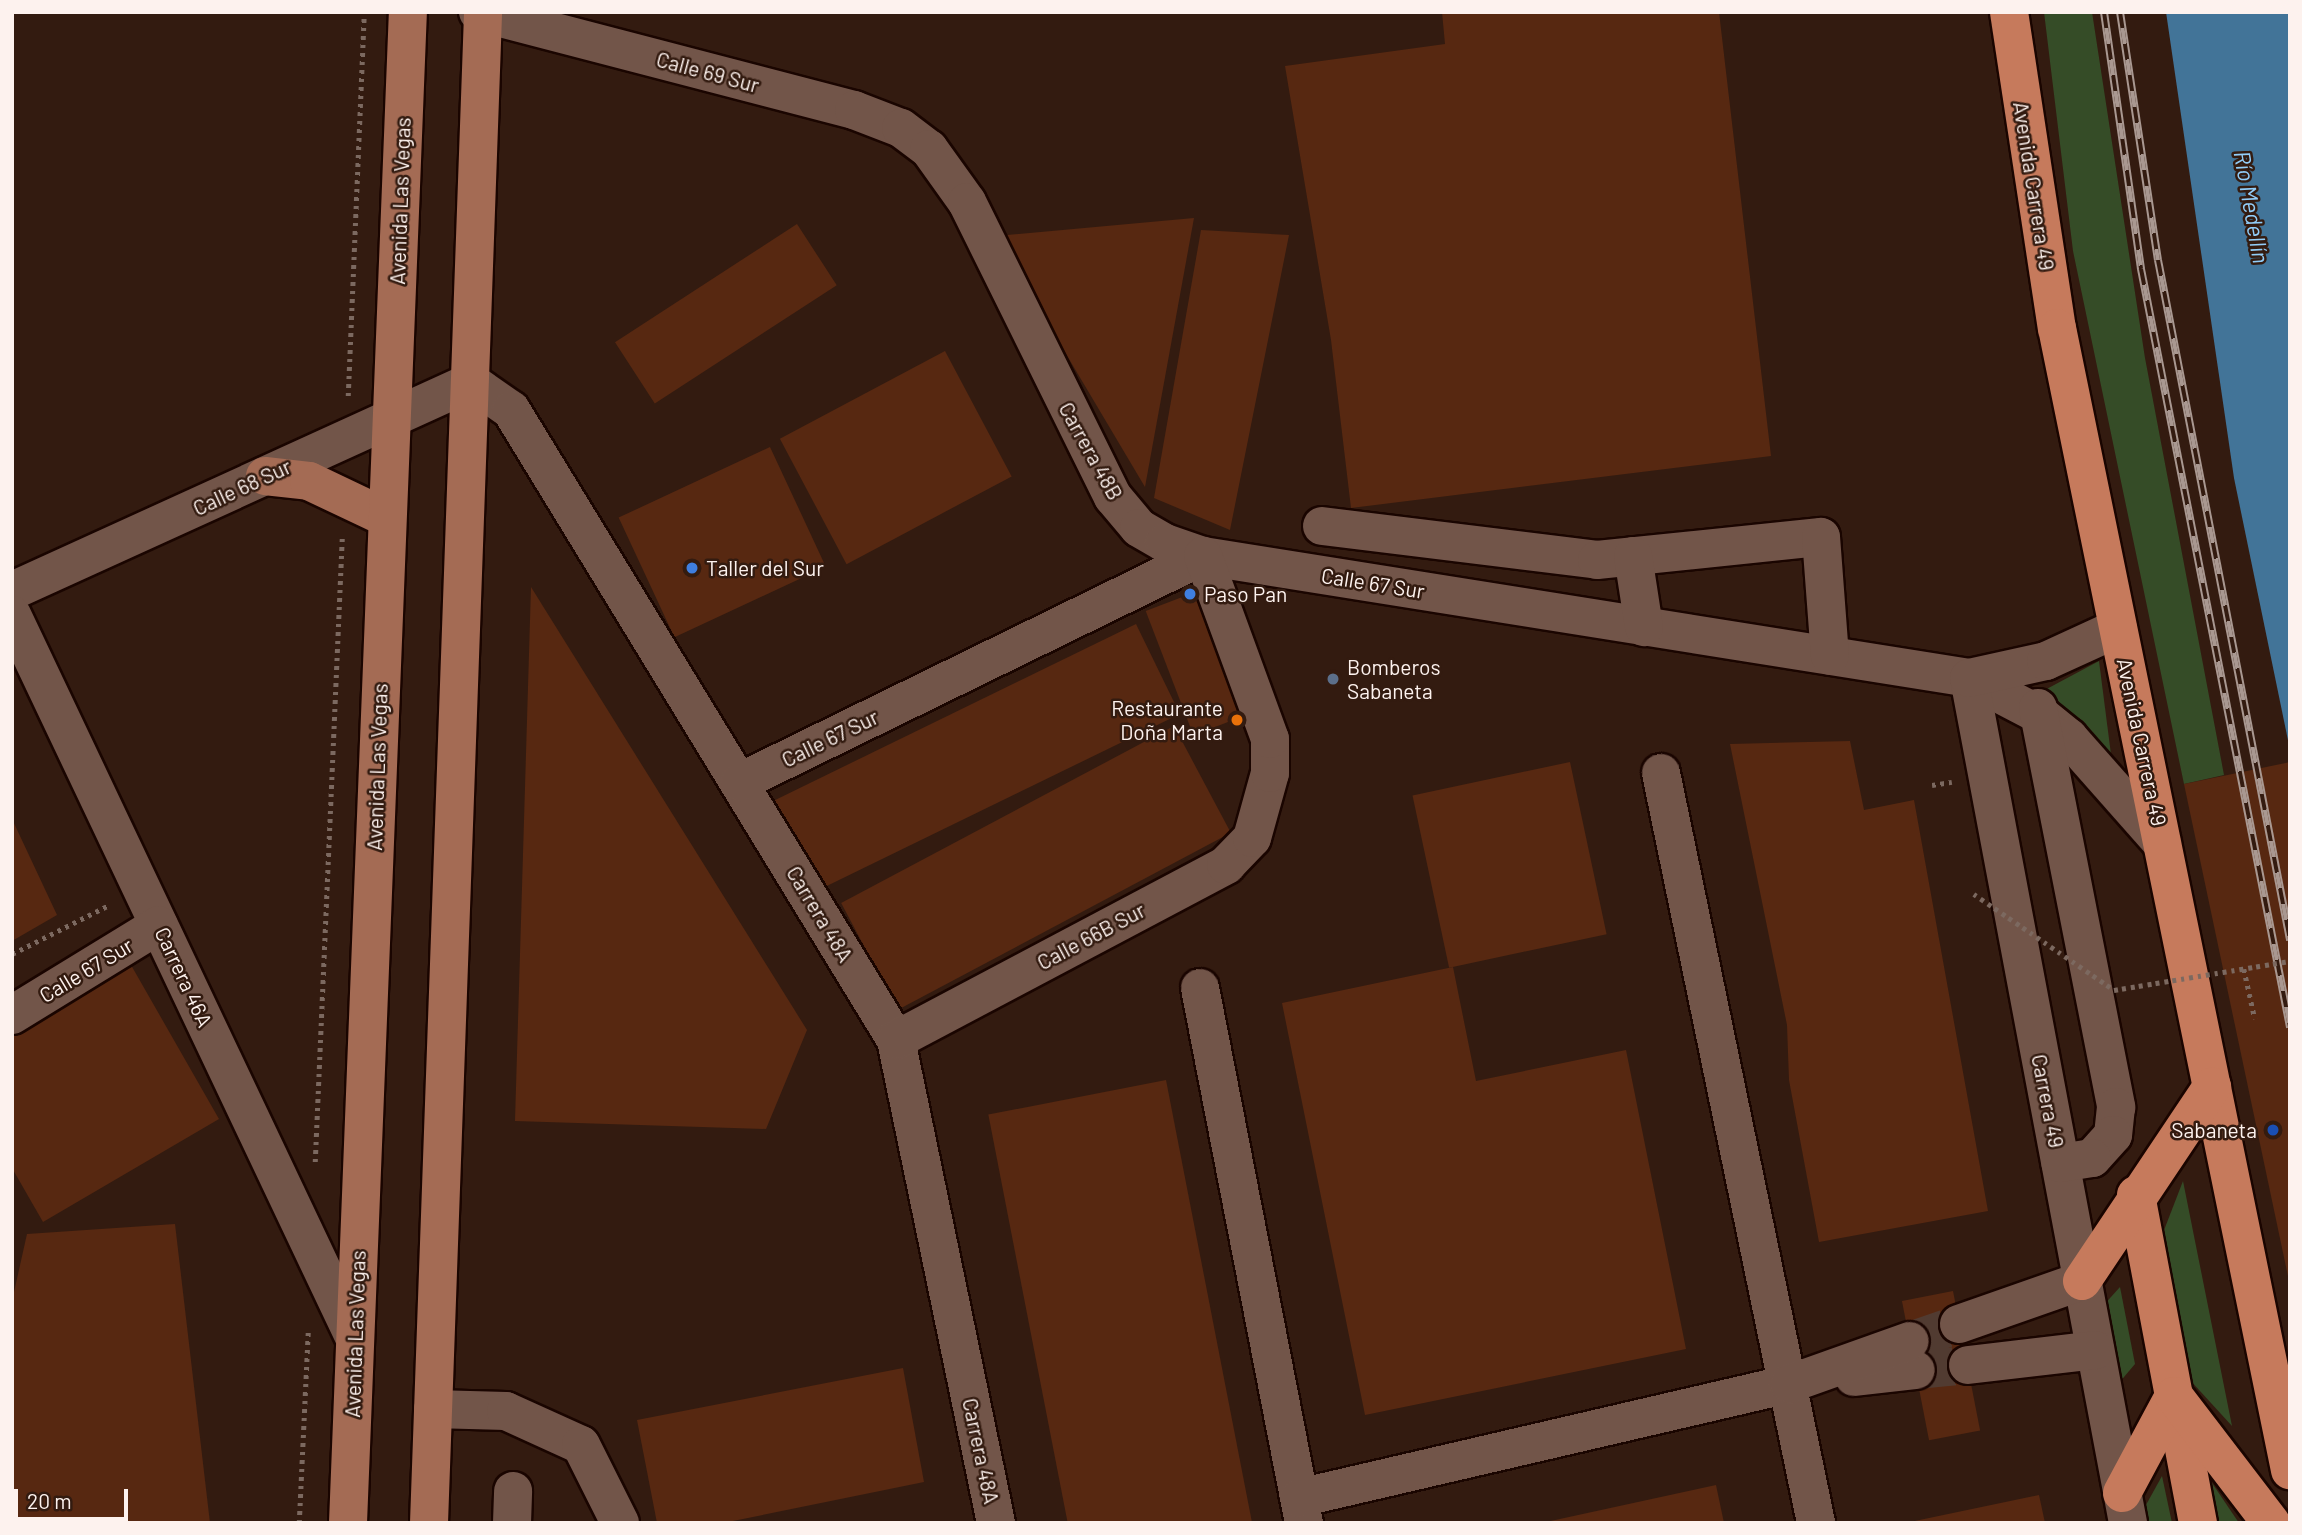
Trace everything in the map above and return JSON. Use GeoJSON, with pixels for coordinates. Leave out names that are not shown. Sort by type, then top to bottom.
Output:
{"type":"FeatureCollection","features":[{"type":"Feature","properties":{"kind":"highway","name":"Avenida Carrera 49"},"geometry":{"type":"LineString","coordinates":[[2009,12],[2057,328],[2290,1469]]}},
{"type":"Feature","properties":{"kind":"highway"},"geometry":{"type":"LineString","coordinates":[[2082,1281],[2136,1195],[2212,1087]]}},
{"type":"Feature","properties":{"kind":"highway"},"geometry":{"type":"LineString","coordinates":[[2136,1195],[2198,1523]]}},
{"type":"Feature","properties":{"kind":"highway"},"geometry":{"type":"LineString","coordinates":[[2125,1508],[2174,1395]]}},
{"type":"Feature","properties":{"kind":"highway"},"geometry":{"type":"LineString","coordinates":[[2174,1395],[2271,1523]]}},
{"type":"Feature","properties":{"kind":"main road","name":"Avenida Las Vegas"},"geometry":{"type":"LineString","coordinates":[[348,1523],[408,12]]}},
{"type":"Feature","properties":{"kind":"main road"},"geometry":{"type":"LineString","coordinates":[[429,1523],[471,382],[481,13]]}},
{"type":"Feature","properties":{"kind":"main road"},"geometry":{"type":"LineString","coordinates":[[265,476],[309,481],[387,518]]}},
{"type":"Feature","properties":{"kind":"street","name":"Calle 69 Sur"},"geometry":{"type":"LineString","coordinates":[[481,13],[854,110],[901,128],[929,149]]}},
{"type":"Feature","properties":{"kind":"street","name":"Carrera 48B"},"geometry":{"type":"LineString","coordinates":[[929,149],[967,202],[1113,497],[1139,528],[1203,556]]}},
{"type":"Feature","properties":{"kind":"street","name":"Calle 68 Sur"},"geometry":{"type":"LineString","coordinates":[[12,592],[471,382]]}},
{"type":"Feature","properties":{"kind":"street","name":"Carrera 48A"},"geometry":{"type":"LineString","coordinates":[[471,382],[511,410],[531,437],[896,1040],[996,1523]]}},
{"type":"Feature","properties":{"kind":"street"},"geometry":{"type":"LineString","coordinates":[[1322,526],[1597,560],[1821,537],[1830,656]]}},
{"type":"Feature","properties":{"kind":"street","name":"Calle 67 Sur"},"geometry":{"type":"LineString","coordinates":[[740,782],[1203,556],[1969,678],[2042,716],[2162,843]]}},
{"type":"Feature","properties":{"kind":"street","name":"Calle 66B Sur"},"geometry":{"type":"LineString","coordinates":[[896,1040],[1226,865],[1252,838],[1264,810],[1270,739],[1203,556]]}},
{"type":"Feature","properties":{"kind":"street"},"geometry":{"type":"LineString","coordinates":[[1633,556],[1644,626]]}},
{"type":"Feature","properties":{"kind":"street","name":"Carrera 46A"},"geometry":{"type":"LineString","coordinates":[[12,615],[355,1339]]}},
{"type":"Feature","properties":{"kind":"street","name":"Calle 67 Sur"},"geometry":{"type":"LineString","coordinates":[[1969,678],[2014,670],[2119,628]]}},
{"type":"Feature","properties":{"kind":"street"},"geometry":{"type":"LineString","coordinates":[[2014,670],[2042,716],[2116,1107],[2113,1135],[2092,1158],[2060,1163]]}},
{"type":"Feature","properties":{"kind":"street","name":"Carrera 49"},"geometry":{"type":"LineString","coordinates":[[1969,678],[2125,1508]]}},
{"type":"Feature","properties":{"kind":"street"},"geometry":{"type":"LineString","coordinates":[[1661,774],[1816,1523]]}},
{"type":"Feature","properties":{"kind":"street","name":"Calle 67 Sur"},"geometry":{"type":"LineString","coordinates":[[12,1015],[159,925]]}},
{"type":"Feature","properties":{"kind":"street"},"geometry":{"type":"LineString","coordinates":[[1200,988],[1302,1511],[1789,1384],[1913,1356]]}},
{"type":"Feature","properties":{"kind":"street"},"geometry":{"type":"LineString","coordinates":[[1959,1324],[2082,1281]]}},
{"type":"Feature","properties":{"kind":"street"},"geometry":{"type":"LineString","coordinates":[[1968,1365],[2095,1350]]}},
{"type":"Feature","properties":{"kind":"street"},"geometry":{"type":"LineString","coordinates":[[433,1409],[506,1411],[581,1445],[620,1523]]}},
{"type":"Feature","properties":{"kind":"path"},"geometry":{"type":"LineString","coordinates":[[348,384],[364,12]]}},
{"type":"Feature","properties":{"kind":"path"},"geometry":{"type":"LineString","coordinates":[[314,1178],[341,559]]}},
{"type":"Feature","properties":{"kind":"path"},"geometry":{"type":"LineString","coordinates":[[12,954],[142,888]]}},
{"type":"Feature","properties":{"kind":"path"},"geometry":{"type":"LineString","coordinates":[[1974,894],[2114,990],[2290,961]]}},
{"type":"Feature","properties":{"kind":"path"},"geometry":{"type":"LineString","coordinates":[[2244,969],[2255,1019]]}},
{"type":"Feature","properties":{"kind":"path"},"geometry":{"type":"LineString","coordinates":[[299,1523],[309,1316]]}},
{"type":"Feature","properties":{"kind":"green space"},"geometry":{"type":"Polygon","coordinates":[[[2044,12],[2092,12],[2145,358],[2224,775],[2184,784],[2073,251],[2044,12]]]}},
{"type":"Feature","properties":{"kind":"green space"},"geometry":{"type":"Polygon","coordinates":[[[2099,661],[2113,770],[2041,692],[2099,661]]]}},
{"type":"Feature","properties":{"kind":"green space"},"geometry":{"type":"Polygon","coordinates":[[[2183,1181],[2232,1426],[2189,1379],[2161,1238],[2183,1181]]]}},
{"type":"Feature","properties":{"kind":"green space"},"geometry":{"type":"Polygon","coordinates":[[[2120,1287],[2135,1364],[2107,1397],[2092,1318],[2120,1287]]]}},
{"type":"Feature","properties":{"kind":"green space"},"geometry":{"type":"Polygon","coordinates":[[[2162,1476],[2172,1523],[2136,1523],[2162,1476]]]}},
{"type":"Feature","properties":{"kind":"green space"},"geometry":{"type":"Polygon","coordinates":[[[2212,1483],[2239,1523],[2218,1523],[2212,1483]]]}},
{"type":"Feature","properties":{"kind":"water","name":"Río Medellín"},"geometry":{"type":"Polygon","coordinates":[[[2166,12],[2290,12],[2290,750],[2234,478],[2166,12]]]}},
{"type":"Feature","properties":{"kind":"building"},"geometry":{"type":"Polygon","coordinates":[[[1442,12],[1719,12],[1771,456],[1351,508],[1331,340],[1285,66],[1445,44],[1442,12]]]}},
{"type":"Feature","properties":{"kind":"building"},"geometry":{"type":"Polygon","coordinates":[[[1194,218],[1145,487],[996,236],[1194,218]]]}},
{"type":"Feature","properties":{"kind":"building"},"geometry":{"type":"Polygon","coordinates":[[[797,224],[837,285],[655,403],[615,342],[797,224]]]}},
{"type":"Feature","properties":{"kind":"building"},"geometry":{"type":"Polygon","coordinates":[[[1201,230],[1289,235],[1230,530],[1154,498],[1201,230]]]}},
{"type":"Feature","properties":{"kind":"building"},"geometry":{"type":"Polygon","coordinates":[[[945,351],[1012,476],[847,564],[780,439],[945,351]]]}},
{"type":"Feature","properties":{"kind":"building"},"geometry":{"type":"Polygon","coordinates":[[[770,447],[826,567],[674,637],[619,518],[770,447]]]}},
{"type":"Feature","properties":{"kind":"building"},"geometry":{"type":"Polygon","coordinates":[[[531,587],[807,1030],[766,1129],[515,1121],[531,587]]]}},
{"type":"Feature","properties":{"kind":"building"},"geometry":{"type":"Polygon","coordinates":[[[1198,591],[1246,715],[1193,735],[1146,611],[1198,591]]]}},
{"type":"Feature","properties":{"kind":"building"},"geometry":{"type":"Polygon","coordinates":[[[1136,624],[1180,714],[815,892],[771,802],[1136,624]]]}},
{"type":"Feature","properties":{"kind":"building"},"geometry":{"type":"Polygon","coordinates":[[[1174,726],[1231,833],[898,1010],[841,903],[1174,726]]]}},
{"type":"Feature","properties":{"kind":"building"},"geometry":{"type":"Polygon","coordinates":[[[1850,741],[1864,810],[1914,800],[1988,1211],[1819,1242],[1789,1080],[1787,1025],[1730,744],[1850,741]]]}},
{"type":"Feature","properties":{"kind":"building"},"geometry":{"type":"Polygon","coordinates":[[[1570,762],[1607,934],[1449,968],[1413,795],[1570,762]]]}},
{"type":"Feature","properties":{"kind":"building","name":"Sabaneta"},"geometry":{"type":"Polygon","coordinates":[[[2290,762],[2290,1281],[2289,1281],[2184,784],[2290,762]]]}},
{"type":"Feature","properties":{"kind":"building"},"geometry":{"type":"Polygon","coordinates":[[[12,819],[57,915],[12,941],[12,819]]]}},
{"type":"Feature","properties":{"kind":"building"},"geometry":{"type":"Polygon","coordinates":[[[131,965],[219,1119],[43,1222],[12,1168],[12,1035],[131,965]]]}},
{"type":"Feature","properties":{"kind":"building"},"geometry":{"type":"Polygon","coordinates":[[[1453,967],[1476,1081],[1626,1050],[1686,1349],[1365,1415],[1282,1003],[1453,967]]]}},
{"type":"Feature","properties":{"kind":"building"},"geometry":{"type":"Polygon","coordinates":[[[1166,1080],[1252,1523],[1068,1523],[988,1115],[1166,1080]]]}},
{"type":"Feature","properties":{"kind":"building"},"geometry":{"type":"Polygon","coordinates":[[[175,1224],[210,1523],[12,1523],[12,1301],[27,1234],[175,1224]]]}},
{"type":"Feature","properties":{"kind":"building"},"geometry":{"type":"Polygon","coordinates":[[[1953,1291],[1980,1430],[1929,1440],[1902,1301],[1953,1291]]]}},
{"type":"Feature","properties":{"kind":"building"},"geometry":{"type":"Polygon","coordinates":[[[903,1368],[924,1482],[723,1523],[657,1523],[637,1420],[903,1368]]]}},
{"type":"Feature","properties":{"kind":"building"},"geometry":{"type":"Polygon","coordinates":[[[1716,1485],[1724,1523],[1546,1523],[1546,1522],[1716,1485]]]}},
{"type":"Feature","properties":{"kind":"building"},"geometry":{"type":"Polygon","coordinates":[[[2039,1495],[2045,1523],[1910,1522],[2039,1495]]]}},
{"type":"Feature","properties":{"kind":"tunnel"},"geometry":{"type":"LineString","coordinates":[[1910,1341],[1959,1324]]}},
{"type":"Feature","properties":{"kind":"tunnel"},"geometry":{"type":"LineString","coordinates":[[1916,1370],[1968,1365]]}},
{"type":"Feature","properties":{"kind":"railway"},"geometry":{"type":"LineString","coordinates":[[2104,12],[2141,269],[2290,1027]]}},
{"type":"Feature","properties":{"kind":"railway"},"geometry":{"type":"LineString","coordinates":[[2120,12],[2158,260],[2290,940]]}},
{"type":"Feature","properties":{"kind":"place","name":"Taller del Sur"},"geometry":{"type":"Point","coordinates":[692,568]}},
{"type":"Feature","properties":{"kind":"place","name":"Paso Pan"},"geometry":{"type":"Point","coordinates":[1190,594]}},
{"type":"Feature","properties":{"kind":"place","name":"Bomberos Sabaneta"},"geometry":{"type":"Point","coordinates":[1333,679]}},
{"type":"Feature","properties":{"kind":"place","name":"Restaurante Doña Marta"},"geometry":{"type":"Point","coordinates":[1237,720]}},
{"type":"Feature","properties":{"kind":"place","name":"Sabaneta"},"geometry":{"type":"Point","coordinates":[2273,1130]}}]}
